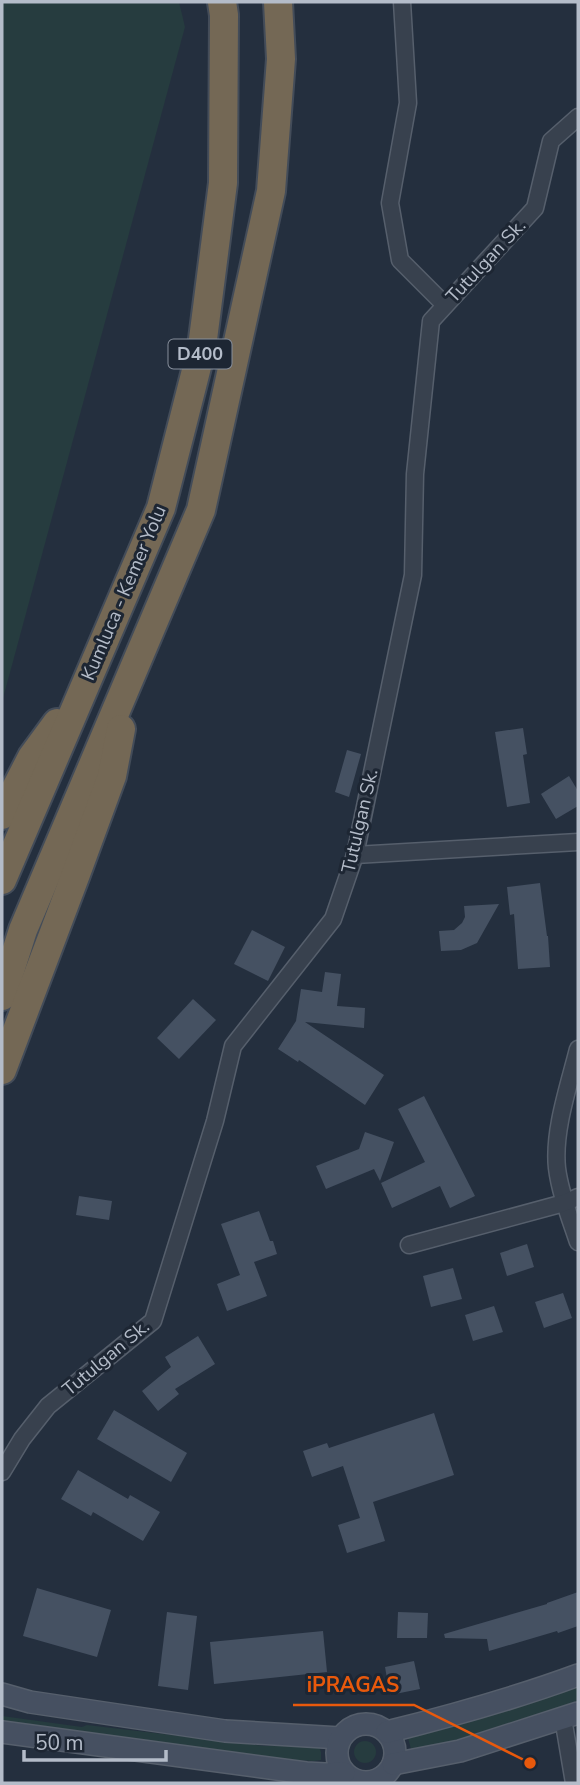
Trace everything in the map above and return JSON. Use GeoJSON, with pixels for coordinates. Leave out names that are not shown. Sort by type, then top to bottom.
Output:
{"type":"FeatureCollection","features":[{"type":"Feature","properties":{"kind":"highway","name":"Kumluca - Kemer Yolu"},"geometry":{"type":"LineString","coordinates":[[2,880],[161,508],[202,347],[223,183],[222,2]]}},
{"type":"Feature","properties":{"kind":"highway","name":"Kumluca - Kemer Yolu"},"geometry":{"type":"LineString","coordinates":[[2,996],[23,930],[201,510],[271,191],[281,59],[278,2]]}},
{"type":"Feature","properties":{"kind":"highway","name":"Kumluca - Kemer Yolu"},"geometry":{"type":"LineString","coordinates":[[2,1070],[112,776],[132,671]]}},
{"type":"Feature","properties":{"kind":"highway"},"geometry":{"type":"LineString","coordinates":[[2,815],[32,757],[84,687]]}},
{"type":"Feature","properties":{"kind":"main road"},"geometry":{"type":"LineString","coordinates":[[387,1732],[452,1715],[578,1675]]}},
{"type":"Feature","properties":{"kind":"main road"},"geometry":{"type":"LineString","coordinates":[[2,1695],[30,1702],[225,1731],[340,1738]]}},
{"type":"Feature","properties":{"kind":"main road"},"geometry":{"type":"LineString","coordinates":[[393,1764],[460,1751],[571,1715]]}},
{"type":"Feature","properties":{"kind":"main road"},"geometry":{"type":"LineString","coordinates":[[360,1724],[375,1725],[387,1732],[395,1747],[393,1764],[386,1774],[375,1782],[358,1782],[344,1773],[336,1756],[340,1738],[349,1728],[360,1724]]}},
{"type":"Feature","properties":{"kind":"main road"},"geometry":{"type":"LineString","coordinates":[[2,1732],[306,1773],[344,1773]]}},
{"type":"Feature","properties":{"kind":"street"},"geometry":{"type":"LineString","coordinates":[[402,2],[408,103],[390,203],[400,260],[445,305]]}},
{"type":"Feature","properties":{"kind":"street","name":"Tutulgan Sk."},"geometry":{"type":"LineString","coordinates":[[2,1472],[22,1439],[48,1406],[153,1321],[215,1121],[233,1046],[333,919],[355,855],[413,575],[415,474],[431,321],[535,208],[551,141],[578,117]]}},
{"type":"Feature","properties":{"kind":"street"},"geometry":{"type":"LineString","coordinates":[[355,855],[578,841],[578,858]]}},
{"type":"Feature","properties":{"kind":"street"},"geometry":{"type":"LineString","coordinates":[[578,1049],[558,1140],[557,1167],[571,1200],[578,1242]]}},
{"type":"Feature","properties":{"kind":"street"},"geometry":{"type":"LineString","coordinates":[[409,1245],[571,1200]]}},
{"type":"Feature","properties":{"kind":"street"},"geometry":{"type":"LineString","coordinates":[[571,1715],[574,1783]]}},
{"type":"Feature","properties":{"kind":"green space"},"geometry":{"type":"Polygon","coordinates":[[[2,2],[179,2],[185,27],[2,702],[2,2]]]}},
{"type":"Feature","properties":{"kind":"green space"},"geometry":{"type":"Polygon","coordinates":[[[578,1686],[578,1701],[456,1740],[414,1751],[411,1749],[407,1735],[486,1717],[578,1686]]]}},
{"type":"Feature","properties":{"kind":"green space"},"geometry":{"type":"Polygon","coordinates":[[[2,1716],[265,1746],[318,1744],[321,1760],[256,1758],[2,1721],[2,1716]]]}},
{"type":"Feature","properties":{"kind":"green space"},"geometry":{"type":"Polygon","coordinates":[[[365,1741],[373,1744],[376,1752],[373,1760],[365,1763],[357,1760],[354,1752],[357,1744],[365,1741]]]}},
{"type":"Feature","properties":{"kind":"building"},"geometry":{"type":"Polygon","coordinates":[[[523,728],[527,754],[523,755],[530,803],[507,807],[495,732],[523,728]]]}},
{"type":"Feature","properties":{"kind":"building"},"geometry":{"type":"Polygon","coordinates":[[[347,750],[361,754],[349,797],[335,792],[347,750]]]}},
{"type":"Feature","properties":{"kind":"building"},"geometry":{"type":"Polygon","coordinates":[[[569,776],[578,791],[578,806],[556,819],[541,794],[569,776]]]}},
{"type":"Feature","properties":{"kind":"building"},"geometry":{"type":"Polygon","coordinates":[[[540,883],[550,967],[518,969],[514,914],[510,915],[507,887],[540,883]]]}},
{"type":"Feature","properties":{"kind":"building"},"geometry":{"type":"Polygon","coordinates":[[[499,904],[477,943],[461,950],[441,951],[439,931],[454,930],[462,923],[465,917],[464,906],[499,904]]]}},
{"type":"Feature","properties":{"kind":"building"},"geometry":{"type":"Polygon","coordinates":[[[252,930],[285,947],[268,981],[234,964],[252,930]]]}},
{"type":"Feature","properties":{"kind":"building"},"geometry":{"type":"Polygon","coordinates":[[[325,972],[341,974],[337,1006],[365,1008],[364,1028],[305,1022],[384,1075],[365,1105],[299,1060],[298,1062],[278,1049],[296,1021],[301,989],[322,992],[325,972]]]}},
{"type":"Feature","properties":{"kind":"building"},"geometry":{"type":"Polygon","coordinates":[[[193,999],[216,1020],[179,1059],[157,1038],[193,999]]]}},
{"type":"Feature","properties":{"kind":"building"},"geometry":{"type":"Polygon","coordinates":[[[424,1096],[475,1196],[450,1208],[440,1186],[392,1208],[381,1183],[425,1162],[398,1109],[424,1096]]]}},
{"type":"Feature","properties":{"kind":"building"},"geometry":{"type":"Polygon","coordinates":[[[365,1132],[394,1142],[380,1181],[374,1169],[326,1189],[316,1166],[359,1149],[365,1132]]]}},
{"type":"Feature","properties":{"kind":"building"},"geometry":{"type":"Polygon","coordinates":[[[79,1196],[112,1201],[109,1220],[76,1215],[79,1196]]]}},
{"type":"Feature","properties":{"kind":"building"},"geometry":{"type":"Polygon","coordinates":[[[259,1211],[277,1254],[254,1262],[267,1296],[227,1311],[217,1284],[240,1275],[221,1224],[259,1211]]]}},
{"type":"Feature","properties":{"kind":"building"},"geometry":{"type":"Polygon","coordinates":[[[527,1244],[534,1267],[507,1276],[500,1253],[527,1244]]]}},
{"type":"Feature","properties":{"kind":"building"},"geometry":{"type":"Polygon","coordinates":[[[453,1268],[462,1299],[431,1307],[423,1276],[453,1268]]]}},
{"type":"Feature","properties":{"kind":"building"},"geometry":{"type":"Polygon","coordinates":[[[563,1293],[572,1318],[544,1328],[535,1302],[563,1293]]]}},
{"type":"Feature","properties":{"kind":"building"},"geometry":{"type":"Polygon","coordinates":[[[494,1306],[503,1332],[473,1341],[465,1315],[494,1306]]]}},
{"type":"Feature","properties":{"kind":"building"},"geometry":{"type":"Polygon","coordinates":[[[198,1336],[215,1364],[175,1389],[179,1394],[158,1411],[142,1391],[171,1367],[165,1357],[198,1336]]]}},
{"type":"Feature","properties":{"kind":"building"},"geometry":{"type":"Polygon","coordinates":[[[114,1410],[187,1453],[171,1482],[97,1439],[114,1410]]]}},
{"type":"Feature","properties":{"kind":"building"},"geometry":{"type":"Polygon","coordinates":[[[434,1413],[454,1475],[373,1502],[385,1541],[347,1553],[338,1525],[360,1518],[343,1466],[312,1477],[303,1451],[327,1443],[329,1448],[434,1413]]]}},
{"type":"Feature","properties":{"kind":"building"},"geometry":{"type":"Polygon","coordinates":[[[78,1470],[128,1499],[130,1495],[160,1512],[143,1541],[93,1512],[91,1516],[61,1499],[78,1470]]]}},
{"type":"Feature","properties":{"kind":"building"},"geometry":{"type":"Polygon","coordinates":[[[37,1588],[111,1610],[97,1657],[23,1636],[37,1588]]]}},
{"type":"Feature","properties":{"kind":"building"},"geometry":{"type":"Polygon","coordinates":[[[578,1592],[578,1626],[558,1633],[557,1631],[489,1651],[487,1639],[445,1638],[444,1634],[547,1604],[578,1592]]]}},
{"type":"Feature","properties":{"kind":"building"},"geometry":{"type":"Polygon","coordinates":[[[167,1612],[197,1616],[188,1690],[158,1686],[167,1612]]]}},
{"type":"Feature","properties":{"kind":"building"},"geometry":{"type":"Polygon","coordinates":[[[398,1612],[428,1613],[427,1638],[397,1638],[398,1612]]]}},
{"type":"Feature","properties":{"kind":"building"},"geometry":{"type":"Polygon","coordinates":[[[323,1631],[327,1672],[214,1684],[210,1642],[323,1631]]]}},
{"type":"Feature","properties":{"kind":"building"},"geometry":{"type":"Polygon","coordinates":[[[414,1661],[420,1689],[390,1695],[385,1667],[414,1661]]]}},
{"type":"Feature","properties":{"kind":"place","name":"iPRAGAS"},"geometry":{"type":"Point","coordinates":[530,1763]}}]}
